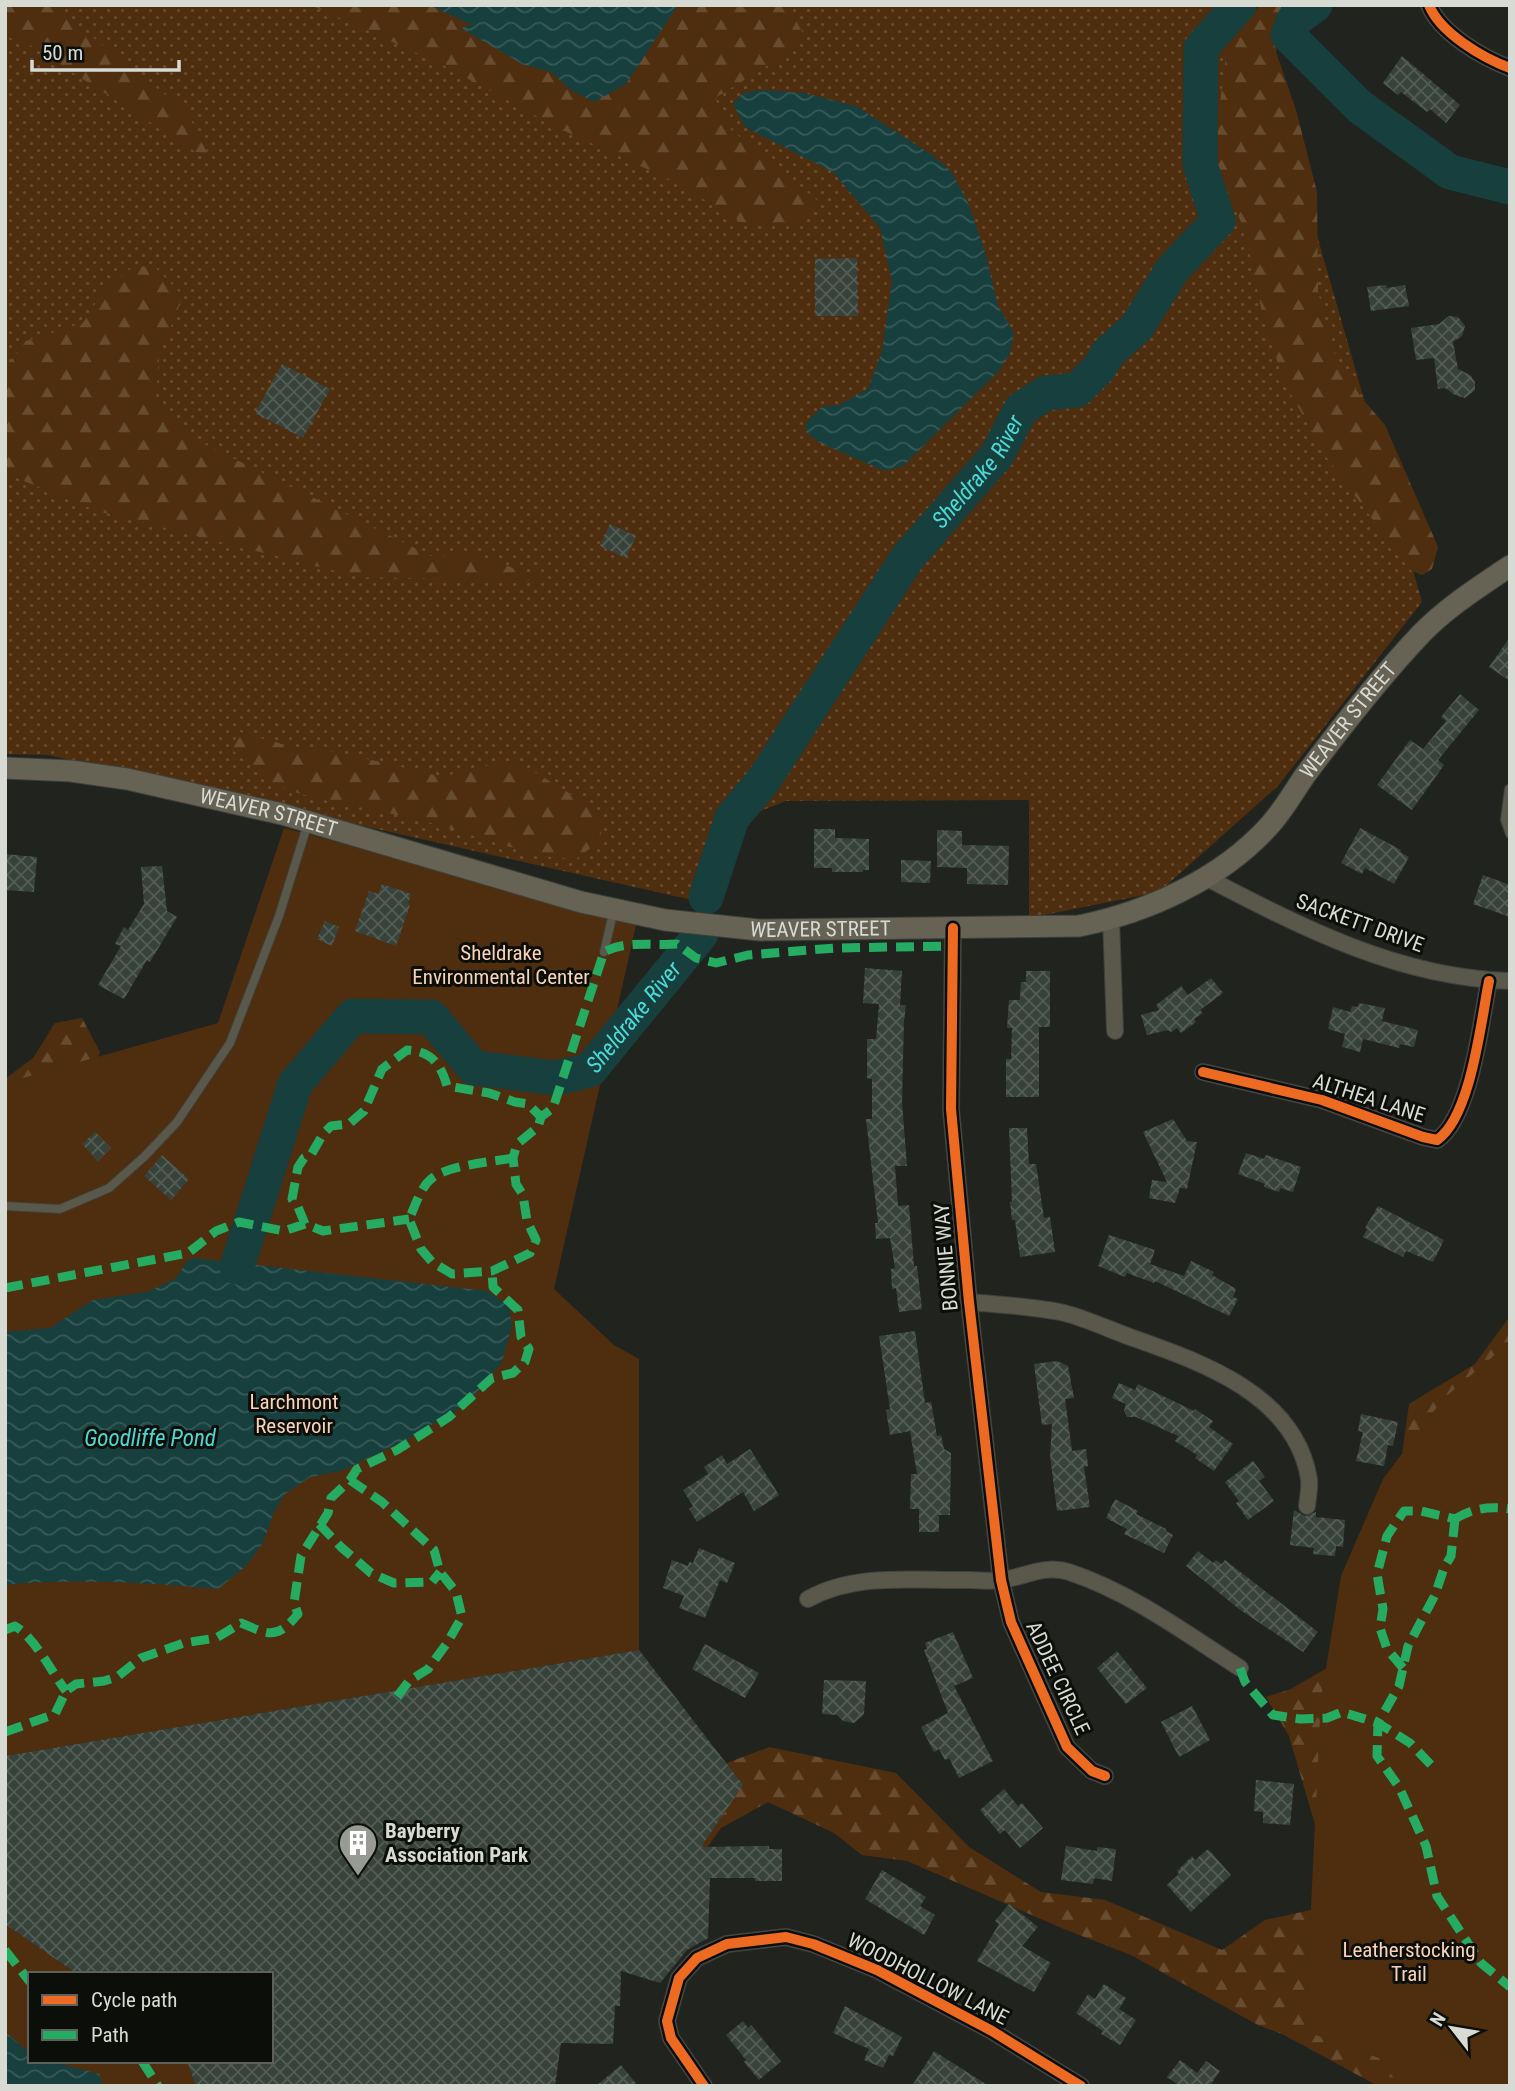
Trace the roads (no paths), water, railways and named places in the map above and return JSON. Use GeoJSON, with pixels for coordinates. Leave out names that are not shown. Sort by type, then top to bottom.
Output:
{"type":"FeatureCollection","features":[{"type":"Feature","properties":{"kind":"main road","name":"WEAVER STREET"},"geometry":{"type":"LineString","coordinates":[[5,768],[71,771],[127,779],[282,814],[581,902],[665,920],[759,930],[1079,926],[1111,919],[1170,896],[1224,866],[1270,825],[1315,764],[1422,633],[1456,602],[1510,566]]}},
{"type":"Feature","properties":{"kind":"street"},"geometry":{"type":"LineString","coordinates":[[1429,5],[1434,17],[1472,50],[1510,68]]}},
{"type":"Feature","properties":{"kind":"street","name":"SACKETT DRIVE"},"geometry":{"type":"LineString","coordinates":[[1205,877],[1302,927],[1377,956],[1422,969],[1489,981],[1510,981]]}},
{"type":"Feature","properties":{"kind":"street"},"geometry":{"type":"LineString","coordinates":[[1111,919],[1115,1031]]}},
{"type":"Feature","properties":{"kind":"street","name":"BONNIE WAY"},"geometry":{"type":"LineString","coordinates":[[953,928],[951,1109],[969,1302],[1001,1580]]}},
{"type":"Feature","properties":{"kind":"street","name":"ALTHEA LANE"},"geometry":{"type":"LineString","coordinates":[[1203,1072],[1322,1100],[1437,1140],[1448,1133],[1469,1087],[1489,981]]}},
{"type":"Feature","properties":{"kind":"street"},"geometry":{"type":"LineString","coordinates":[[969,1302],[1061,1312],[1187,1357],[1222,1374],[1271,1407],[1286,1425],[1301,1449],[1310,1482],[1307,1506]]}},
{"type":"Feature","properties":{"kind":"street"},"geometry":{"type":"LineString","coordinates":[[808,1599],[836,1586],[874,1581],[1001,1580],[1051,1568],[1069,1572],[1137,1601],[1240,1668]]}},
{"type":"Feature","properties":{"kind":"street","name":"ADDEE CIRCLE"},"geometry":{"type":"LineString","coordinates":[[1001,1580],[1020,1646],[1067,1747],[1092,1771],[1105,1776]]}},
{"type":"Feature","properties":{"kind":"street","name":"WOODHOLLOW LANE"},"geometry":{"type":"LineString","coordinates":[[704,2086],[671,2038],[667,2021],[679,1978],[697,1958],[727,1944],[786,1937],[813,1944],[877,1970],[992,2031],[1080,2086]]}},
{"type":"Feature","properties":{"kind":"lane"},"geometry":{"type":"LineString","coordinates":[[1509,789],[1505,820],[1510,834]]}},
{"type":"Feature","properties":{"kind":"lane"},"geometry":{"type":"LineString","coordinates":[[5,1206],[60,1209],[109,1188],[145,1156],[177,1122],[230,1043],[279,916],[308,823]]}},
{"type":"Feature","properties":{"kind":"lane"},"geometry":{"type":"LineString","coordinates":[[604,952],[614,909]]}},
{"type":"Feature","properties":{"kind":"water"},"geometry":{"type":"Polygon","coordinates":[[[429,5],[678,5],[626,84],[594,102],[571,90],[551,72],[522,64],[461,28],[472,25],[429,5]]]}},
{"type":"Feature","properties":{"kind":"water"},"geometry":{"type":"Polygon","coordinates":[[[761,90],[804,93],[856,106],[929,153],[951,171],[968,203],[985,252],[998,306],[1014,333],[1010,353],[998,372],[903,466],[885,471],[820,443],[806,432],[806,423],[822,407],[839,405],[868,389],[882,351],[892,281],[880,228],[833,172],[745,127],[733,104],[743,93],[761,90]]]}},
{"type":"Feature","properties":{"kind":"water","name":"Goodliffe Pond"},"geometry":{"type":"Polygon","coordinates":[[[193,1258],[487,1291],[509,1306],[512,1325],[502,1362],[468,1403],[406,1440],[341,1471],[310,1477],[285,1494],[274,1512],[263,1543],[246,1566],[218,1589],[85,1582],[5,1585],[5,1332],[50,1328],[93,1300],[147,1292],[175,1279],[187,1261],[193,1258]]]}},
{"type":"Feature","properties":{"kind":"water"},"geometry":{"type":"Polygon","coordinates":[[[5,2032],[28,2051],[28,2063],[57,2063],[99,2074],[103,2086],[5,2086],[5,2032]]]}},
{"type":"Feature","properties":{"kind":"waterway","name":"Sheldrake River"},"geometry":{"type":"LineString","coordinates":[[706,897],[732,818],[763,781],[908,557],[997,455],[1021,409],[1046,393],[1077,390],[1099,368],[1108,353],[1137,327],[1172,270],[1218,221],[1200,164],[1201,48],[1239,5]]}},
{"type":"Feature","properties":{"kind":"waterway","name":"Sheldrake River"},"geometry":{"type":"LineString","coordinates":[[1315,5],[1294,20],[1288,35],[1360,107],[1450,172],[1510,187]]}},
{"type":"Feature","properties":{"kind":"waterway","name":"Sheldrake River"},"geometry":{"type":"LineString","coordinates":[[237,1267],[295,1084],[353,1016],[431,1017],[474,1068],[556,1078],[590,1070],[701,934]]}},
{"type":"Feature","properties":{"kind":"place","name":"Bayberry Association Park"},"geometry":{"type":"Point","coordinates":[358,1877]}},
{"type":"Feature","properties":{"kind":"park label","name":"Sheldrake Environmental Center"},"geometry":{"type":"Point","coordinates":[501,965]}},
{"type":"Feature","properties":{"kind":"park label","name":"Larchmont Reservoir"},"geometry":{"type":"Point","coordinates":[294,1414]}},
{"type":"Feature","properties":{"kind":"park label","name":"Leatherstocking Trail"},"geometry":{"type":"Point","coordinates":[1409,1962]}}]}
